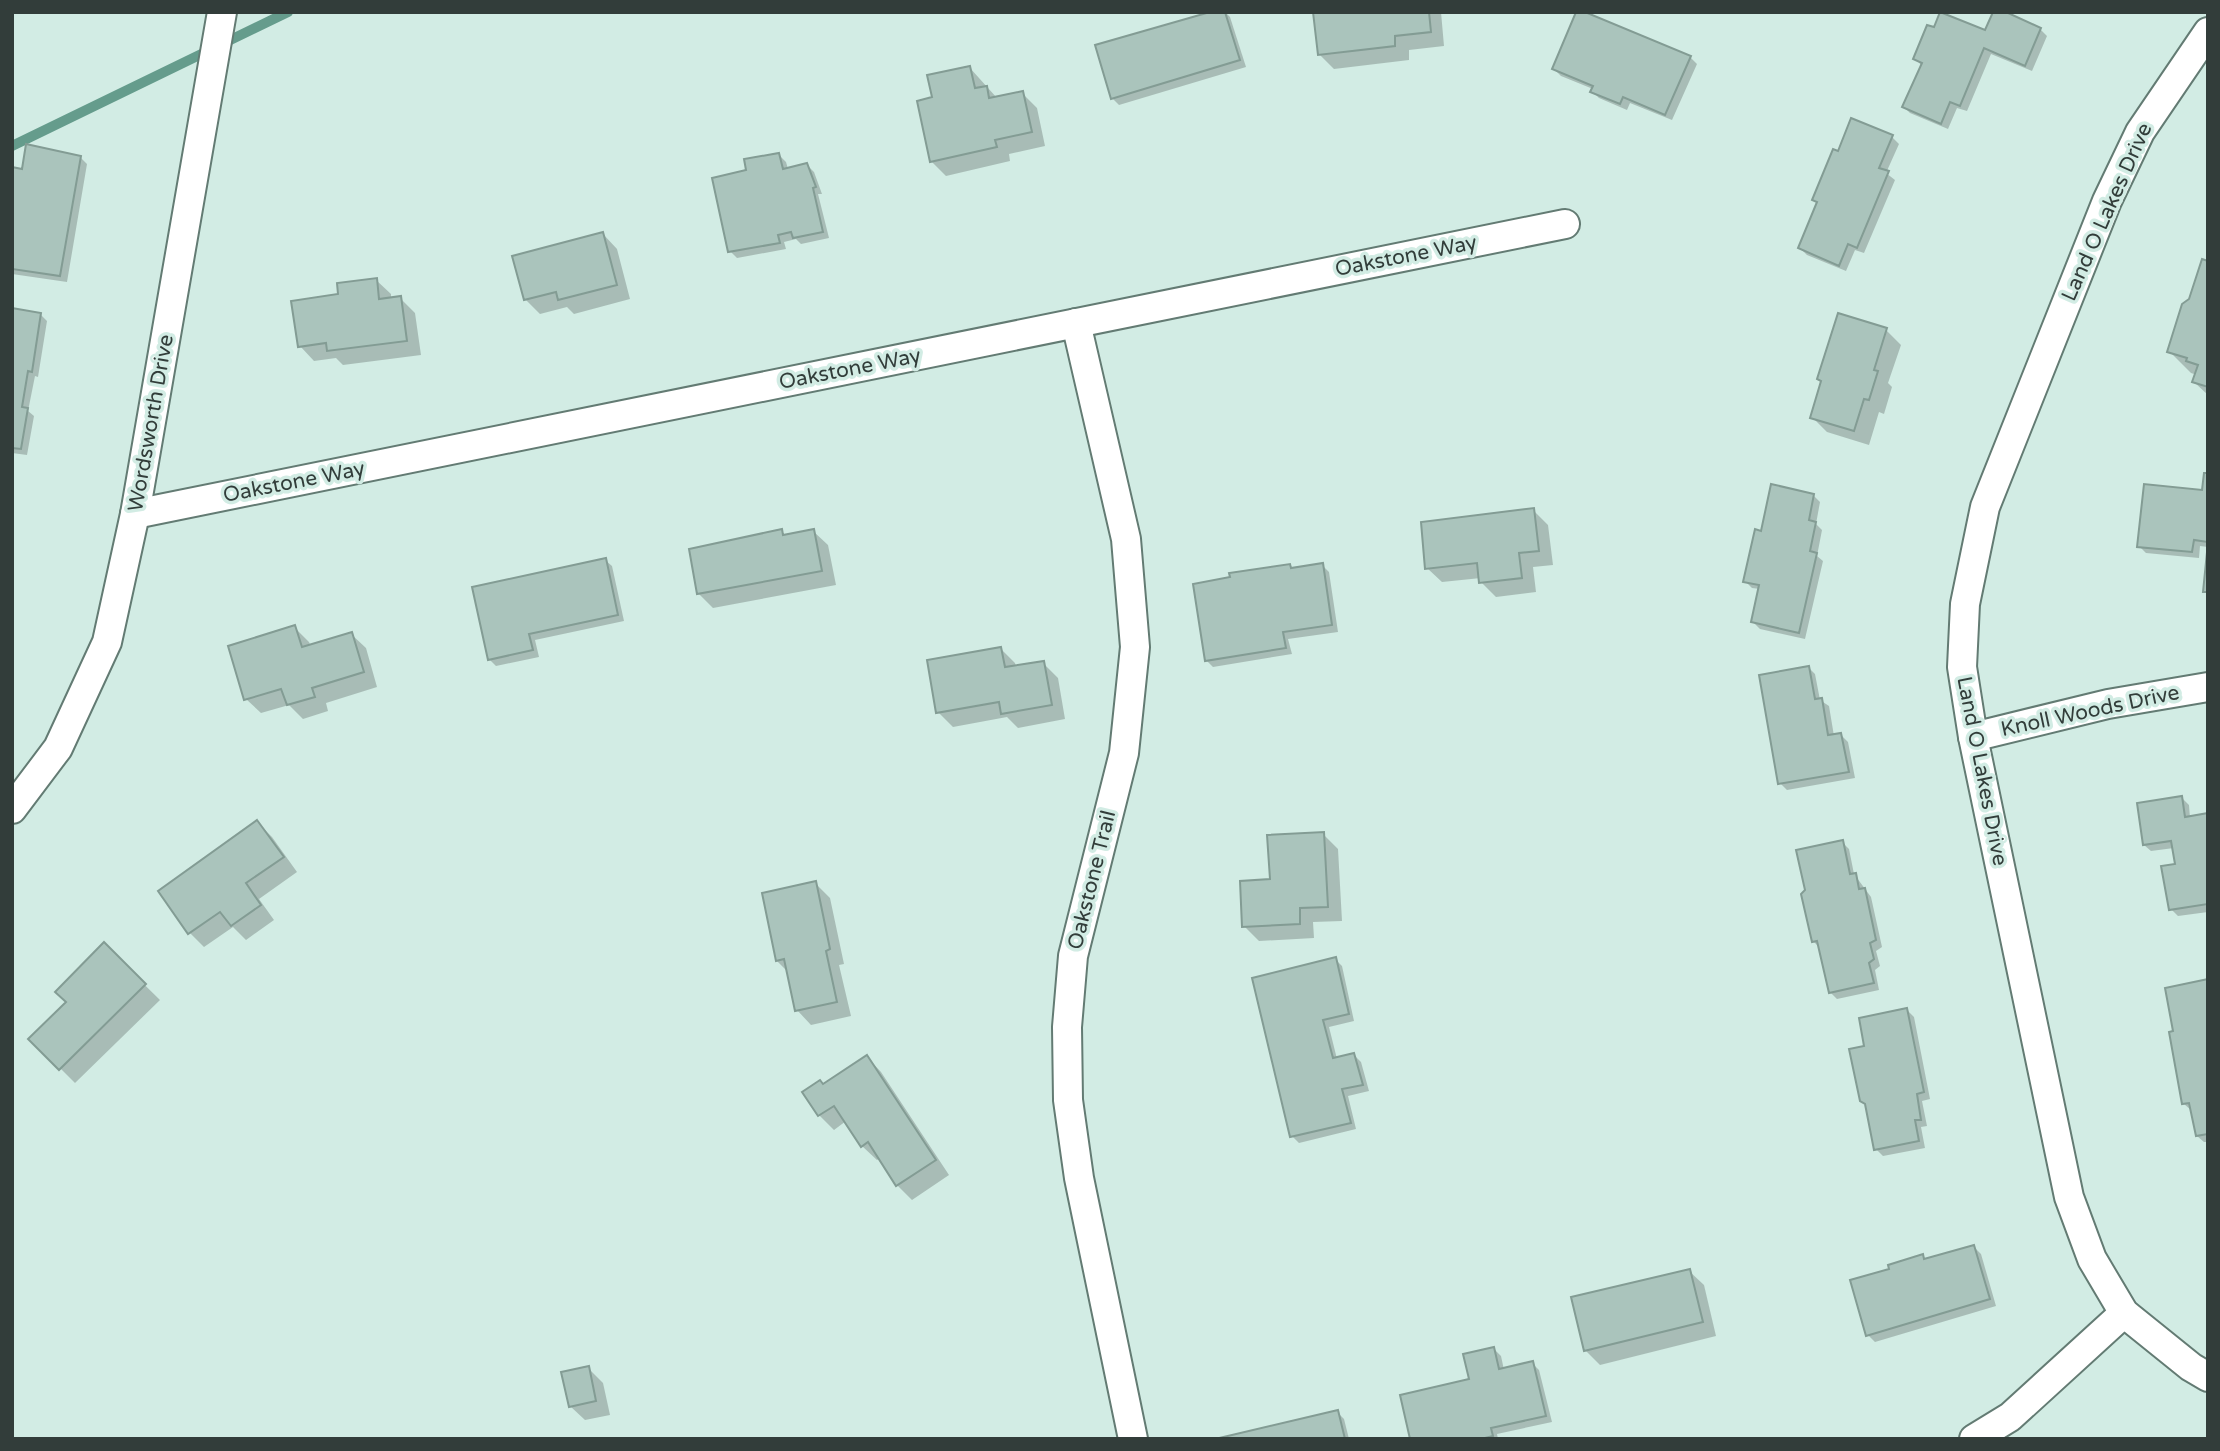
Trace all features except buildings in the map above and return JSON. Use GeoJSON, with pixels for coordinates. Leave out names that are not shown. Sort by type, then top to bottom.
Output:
{"type":"FeatureCollection","features":[{"type":"Feature","properties":{"kind":"street","name":"Wordsworth Drive"},"geometry":{"type":"LineString","coordinates":[[12,809],[58,748],[107,642],[135,514],[222,12]]}},
{"type":"Feature","properties":{"kind":"street","name":"Land O Lakes Drive"},"geometry":{"type":"LineString","coordinates":[[2208,32],[2140,132],[2107,201],[1985,507],[1965,604],[1962,667],[1973,737],[2068,1197],[2092,1259],[2124,1313],[2191,1367],[2208,1377]]}},
{"type":"Feature","properties":{"kind":"street","name":"Oakstone Way"},"geometry":{"type":"LineString","coordinates":[[135,514],[1565,224]]}},
{"type":"Feature","properties":{"kind":"street","name":"Oakstone Trail"},"geometry":{"type":"LineString","coordinates":[[1076,323],[1126,539],[1135,647],[1124,753],[1073,956],[1066,1027],[1068,1100],[1079,1178],[1133,1439]]}},
{"type":"Feature","properties":{"kind":"street","name":"Knoll Woods Drive"},"geometry":{"type":"LineString","coordinates":[[1973,737],[2108,704],[2208,687]]}},
{"type":"Feature","properties":{"kind":"street"},"geometry":{"type":"LineString","coordinates":[[1974,1439],[2010,1417],[2124,1313]]}},
{"type":"Feature","properties":{"kind":"waterway"},"geometry":{"type":"LineString","coordinates":[[12,146],[288,12]]}}]}
